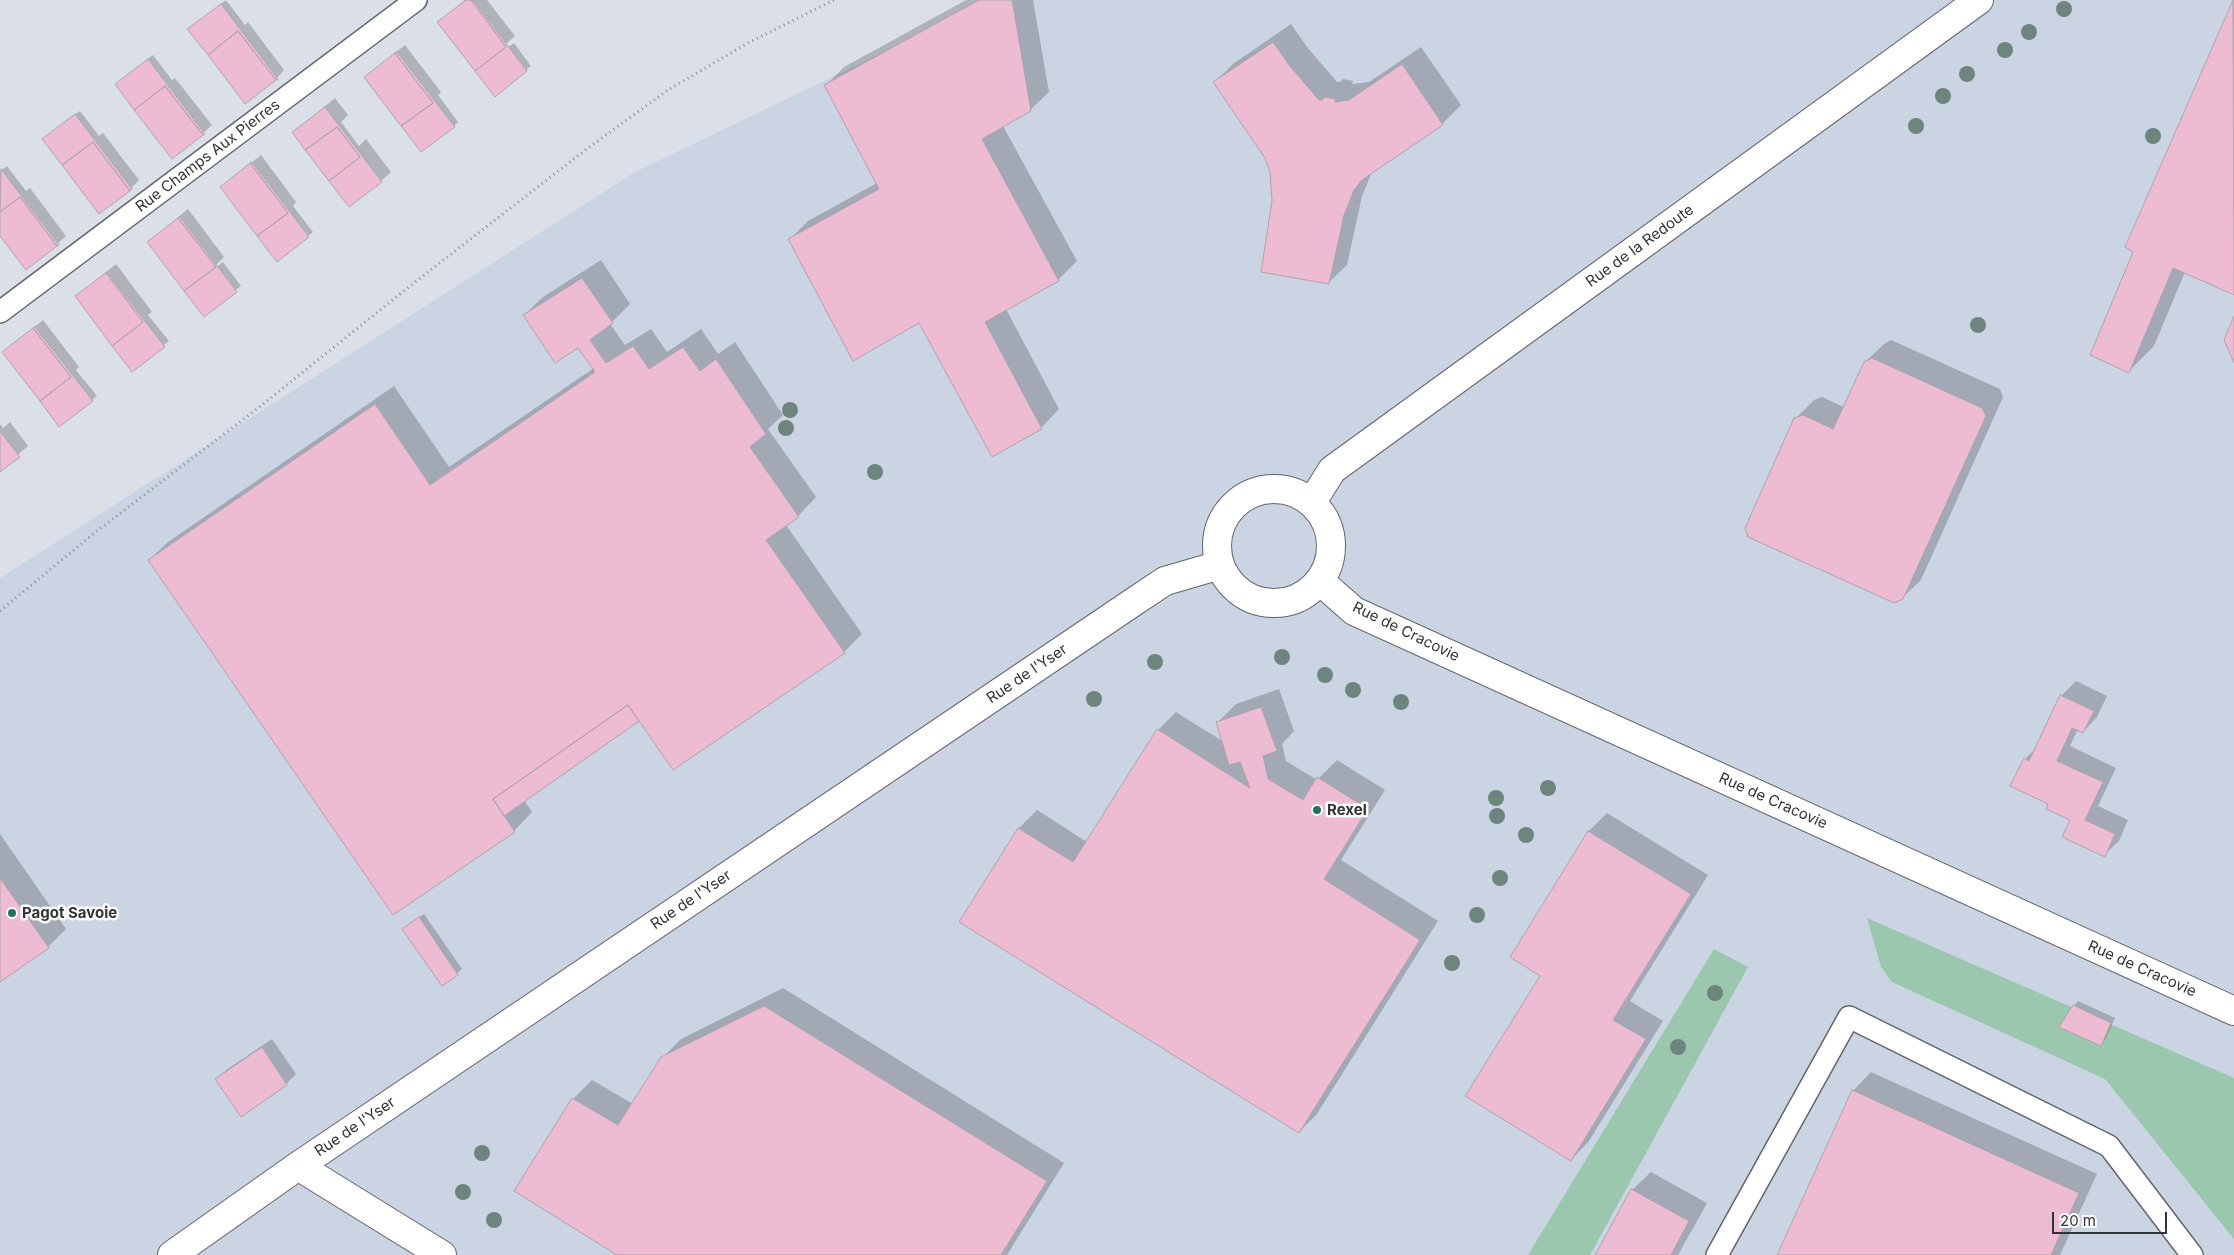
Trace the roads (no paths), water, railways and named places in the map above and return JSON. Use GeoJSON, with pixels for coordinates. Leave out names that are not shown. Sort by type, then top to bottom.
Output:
{"type":"FeatureCollection","features":[{"type":"Feature","properties":{"kind":"street","name":"Rue de la Redoute"},"geometry":{"type":"LineString","coordinates":[[1312,502],[1332,470],[1979,0]]}},
{"type":"Feature","properties":{"kind":"street"},"geometry":{"type":"LineString","coordinates":[[1278,488],[1296,492],[1312,502],[1323,515],[1330,531],[1332,548],[1328,566],[1320,581],[1308,593],[1292,601],[1274,604],[1256,601],[1241,593],[1228,581],[1220,565],[1216,546],[1219,528],[1227,511],[1241,498],[1258,490],[1278,488]]}},
{"type":"Feature","properties":{"kind":"street","name":"Rue de l'Yser"},"geometry":{"type":"LineString","coordinates":[[172,1255],[298,1166],[1134,601],[1165,582],[1220,565]]}},
{"type":"Feature","properties":{"kind":"street","name":"Rue de Cracovie"},"geometry":{"type":"LineString","coordinates":[[1320,581],[1354,611],[2234,1010]]}},
{"type":"Feature","properties":{"kind":"street"},"geometry":{"type":"LineString","coordinates":[[298,1166],[442,1255]]}},
{"type":"Feature","properties":{"kind":"lane","name":"Rue Champs Aux Pierres"},"geometry":{"type":"LineString","coordinates":[[0,312],[416,0]]}},
{"type":"Feature","properties":{"kind":"lane"},"geometry":{"type":"LineString","coordinates":[[1718,1255],[1849,1017],[2109,1146],[2192,1255]]}},
{"type":"Feature","properties":{"kind":"place","name":"Rexel"},"geometry":{"type":"Point","coordinates":[1317,810]}},
{"type":"Feature","properties":{"kind":"place","name":"Pagot Savoie"},"geometry":{"type":"Point","coordinates":[12,913]}}]}
